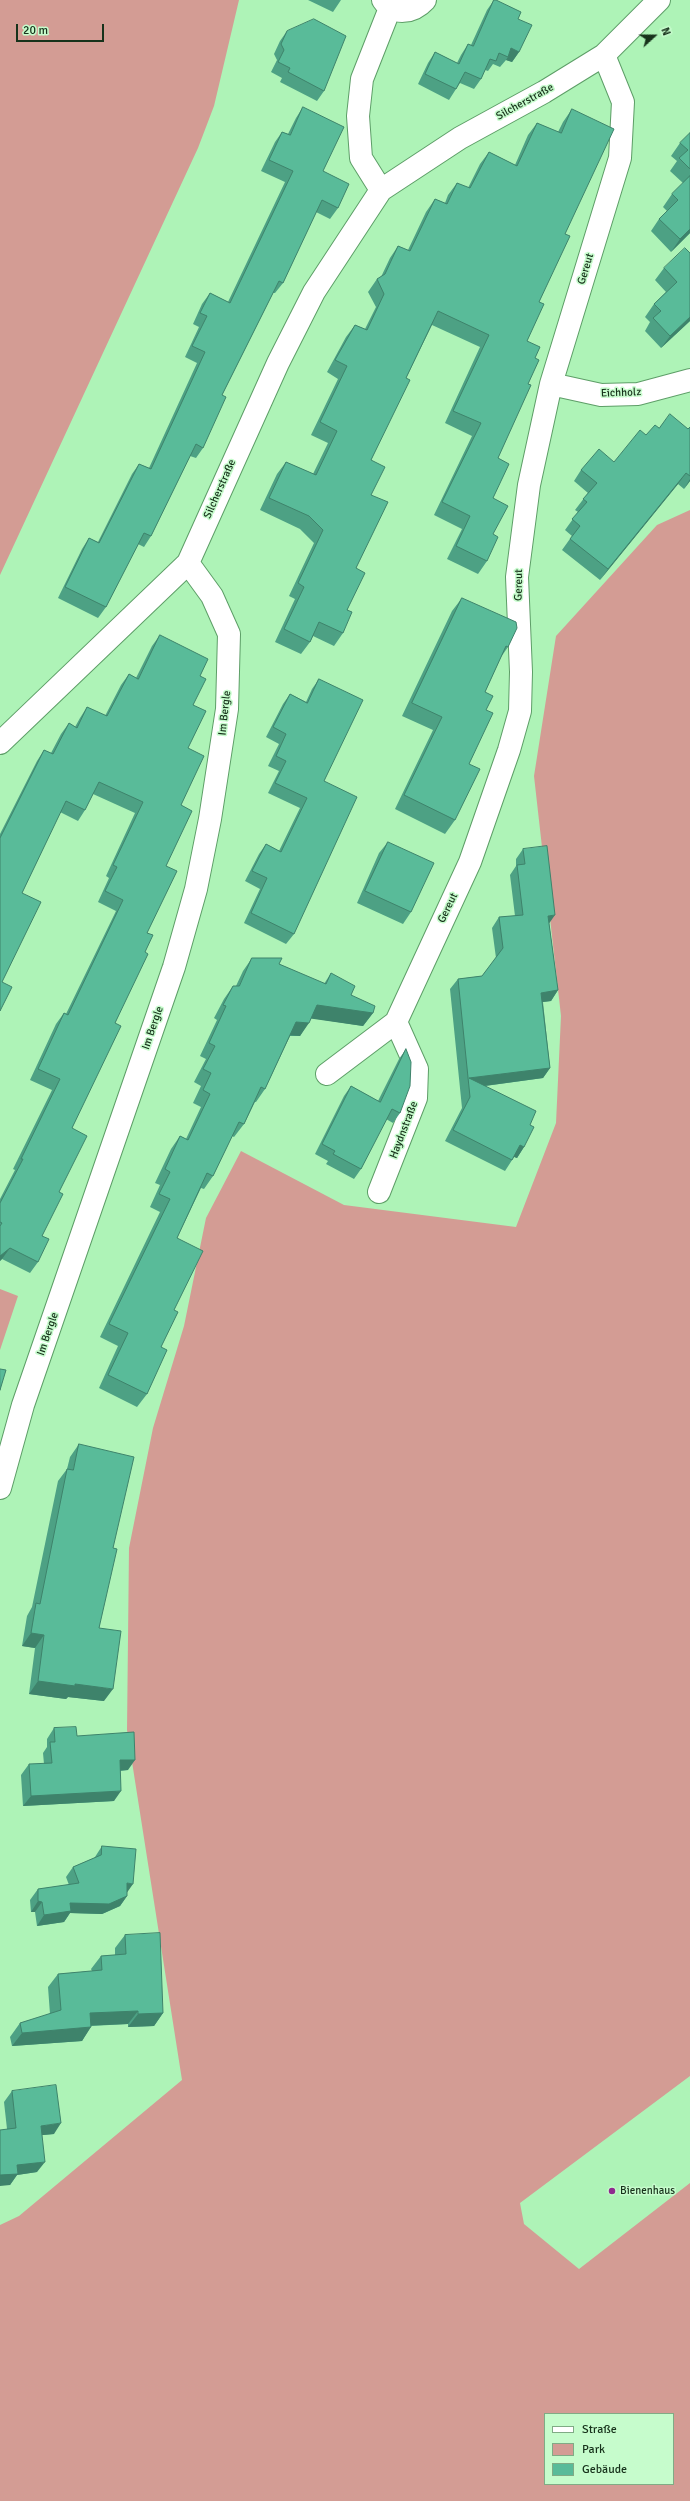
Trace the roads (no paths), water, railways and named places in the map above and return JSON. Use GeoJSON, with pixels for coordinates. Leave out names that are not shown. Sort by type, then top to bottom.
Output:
{"type":"FeatureCollection","features":[{"type":"Feature","properties":{"kind":"street"},"geometry":{"type":"LineString","coordinates":[[381,190],[361,158],[358,116],[362,79],[386,4],[406,11],[413,9],[425,0]]}},
{"type":"Feature","properties":{"kind":"street","name":"Silcherstraße"},"geometry":{"type":"LineString","coordinates":[[0,743],[188,563],[278,363],[314,292],[381,190],[460,138],[544,92],[604,55],[658,0]]}},
{"type":"Feature","properties":{"kind":"street","name":"Gereut"},"geometry":{"type":"LineString","coordinates":[[327,1074],[396,1022],[470,862],[509,750],[520,711],[521,672],[517,577],[529,486],[551,384],[620,158],[623,102],[604,55]]}},
{"type":"Feature","properties":{"kind":"street","name":"Eichholz"},"geometry":{"type":"LineString","coordinates":[[551,384],[602,395],[638,394],[690,380]]}},
{"type":"Feature","properties":{"kind":"street","name":"Im Bergle"},"geometry":{"type":"LineString","coordinates":[[0,1488],[23,1405],[174,967],[196,889],[210,819],[227,709],[229,634],[212,596],[188,563]]}},
{"type":"Feature","properties":{"kind":"street","name":"Haydnstraße"},"geometry":{"type":"LineString","coordinates":[[379,1192],[416,1098],[417,1069],[396,1022]]}},
{"type":"Feature","properties":{"kind":"place","name":"Bienenhaus"},"geometry":{"type":"Point","coordinates":[612,2191]}}]}
